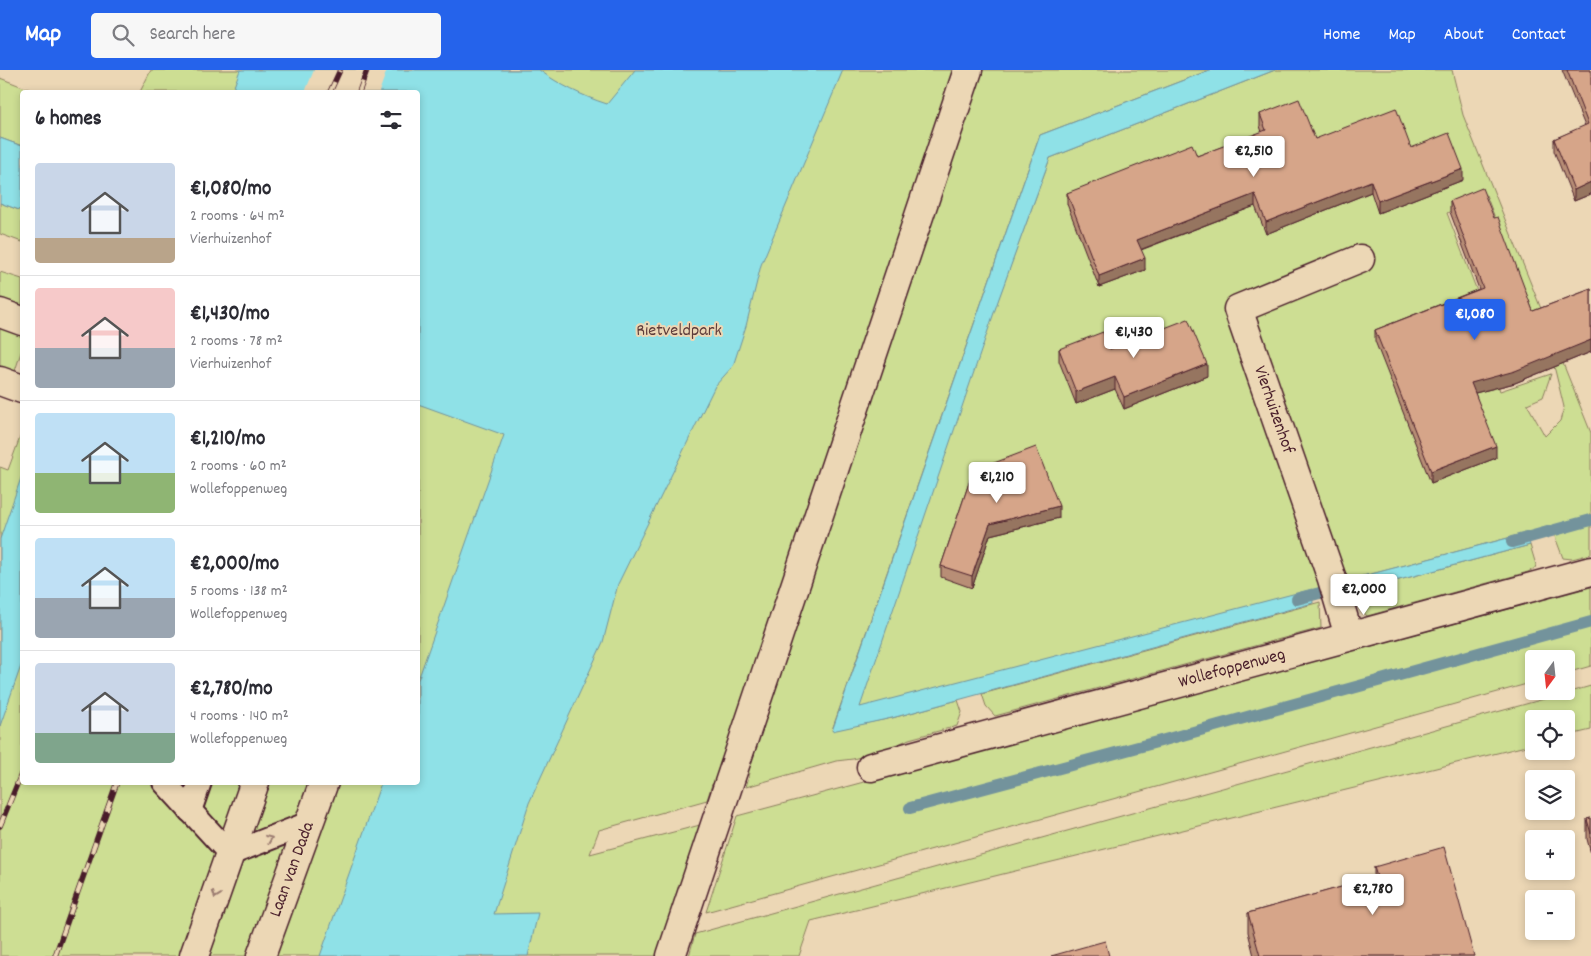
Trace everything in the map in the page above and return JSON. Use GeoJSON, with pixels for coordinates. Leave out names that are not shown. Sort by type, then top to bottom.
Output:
{"type":"FeatureCollection","features":[{"type":"Feature","properties":{"kind":"street"},"geometry":{"type":"LineString","coordinates":[[672,956],[968,70]]}},
{"type":"Feature","properties":{"kind":"street","name":"Vierhuizenhof"},"geometry":{"type":"LineString","coordinates":[[1349,636],[1332,579],[1238,309],[1360,259]]}},
{"type":"Feature","properties":{"kind":"street"},"geometry":{"type":"LineString","coordinates":[[0,313],[20,320]]}},
{"type":"Feature","properties":{"kind":"street"},"geometry":{"type":"LineString","coordinates":[[0,381],[20,388]]}},
{"type":"Feature","properties":{"kind":"street","name":"Wollefoppenweg"},"geometry":{"type":"LineString","coordinates":[[871,767],[1591,571]]}},
{"type":"Feature","properties":{"kind":"street"},"geometry":{"type":"LineString","coordinates":[[194,956],[254,785]]}},
{"type":"Feature","properties":{"kind":"street","name":"Laan van Dada"},"geometry":{"type":"LineString","coordinates":[[261,956],[323,785]]}},
{"type":"Feature","properties":{"kind":"lane"},"geometry":{"type":"LineString","coordinates":[[167,785],[230,854],[309,823]]}},
{"type":"Feature","properties":{"kind":"lane"},"geometry":{"type":"LineString","coordinates":[[190,811],[199,785]]}},
{"type":"Feature","properties":{"kind":"green space","name":"Rietveldpark"},"geometry":{"type":"Polygon","coordinates":[[[151,70],[1210,70],[1040,135],[832,730],[892,718],[958,700],[962,712],[957,726],[909,739],[886,750],[853,759],[836,761],[746,787],[750,773],[712,784],[707,800],[599,830],[590,854],[700,825],[656,956],[0,956],[0,467],[8,470],[20,437],[20,785],[420,785],[420,90],[141,90],[151,70]]]}},
{"type":"Feature","properties":{"kind":"green space"},"geometry":{"type":"Polygon","coordinates":[[[1275,70],[1452,70],[1463,115],[1591,433],[1591,554],[1572,559],[1563,558],[1551,526],[1353,579],[1354,592],[1530,545],[1536,565],[1535,568],[1528,572],[1367,616],[1348,595],[1346,581],[845,716],[1050,158],[1275,70]],[[1486,195],[1447,213],[1484,309],[1472,316],[1500,391],[1551,374],[1543,397],[1527,404],[1545,436],[1560,421],[1564,407],[1555,370],[1486,195]]]}},
{"type":"Feature","properties":{"kind":"green space"},"geometry":{"type":"Polygon","coordinates":[[[0,78],[31,90],[20,90],[20,145],[0,138],[0,78]]]}},
{"type":"Feature","properties":{"kind":"green space"},"geometry":{"type":"Polygon","coordinates":[[[0,203],[20,210],[20,241],[0,234],[0,203]]]}},
{"type":"Feature","properties":{"kind":"green space"},"geometry":{"type":"Polygon","coordinates":[[[0,272],[20,278],[20,304],[0,298],[0,272]]]}},
{"type":"Feature","properties":{"kind":"green space"},"geometry":{"type":"Polygon","coordinates":[[[0,328],[20,335],[20,355],[15,371],[0,366],[0,328]]]}},
{"type":"Feature","properties":{"kind":"green space"},"geometry":{"type":"Polygon","coordinates":[[[1591,587],[1591,666],[1575,670],[1575,650],[1525,650],[1525,684],[706,912],[737,816],[1591,587]]]}},
{"type":"Feature","properties":{"kind":"green space"},"geometry":{"type":"Polygon","coordinates":[[[1320,602],[1321,628],[995,716],[986,706],[982,694],[1320,602]]]}},
{"type":"Feature","properties":{"kind":"green space"},"geometry":{"type":"Polygon","coordinates":[[[1591,686],[1591,730],[1575,734],[1575,710],[1525,710],[1525,746],[811,921],[799,956],[689,956],[695,934],[1540,700],[1575,700],[1575,690],[1591,686]]]}},
{"type":"Feature","properties":{"kind":"water"},"geometry":{"type":"Polygon","coordinates":[[[240,70],[539,70],[572,90],[607,104],[635,70],[843,70],[761,265],[746,326],[733,366],[715,386],[618,584],[603,642],[529,803],[494,914],[538,913],[528,956],[320,956],[380,785],[420,785],[420,674],[504,435],[420,405],[420,90],[233,90],[240,70]]]}},
{"type":"Feature","properties":{"kind":"water"},"geometry":{"type":"Polygon","coordinates":[[[1210,70],[1275,70],[1050,158],[998,301],[860,707],[1312,589],[1313,603],[892,718],[832,731],[1040,135],[1210,70]]]}},
{"type":"Feature","properties":{"kind":"water"},"geometry":{"type":"Polygon","coordinates":[[[0,138],[20,145],[20,210],[0,203],[0,138]]]}},
{"type":"Feature","properties":{"kind":"water"},"geometry":{"type":"Polygon","coordinates":[[[20,481],[20,669],[0,726],[0,539],[20,481]]]}},
{"type":"Feature","properties":{"kind":"water"},"geometry":{"type":"Polygon","coordinates":[[[1527,533],[1530,545],[1354,592],[1352,579],[1527,533]]]}},
{"type":"Feature","properties":{"kind":"pier"},"geometry":{"type":"Polygon","coordinates":[[[314,70],[387,70],[380,90],[306,90],[314,70]]]}},
{"type":"Feature","properties":{"kind":"building"},"geometry":{"type":"Polygon","coordinates":[[[1567,70],[1591,70],[1591,182],[1574,190],[1554,139],[1588,124],[1567,70]]]}},
{"type":"Feature","properties":{"kind":"building"},"geometry":{"type":"Polygon","coordinates":[[[1299,99],[1315,139],[1396,108],[1411,148],[1449,133],[1463,169],[1378,201],[1371,181],[1266,222],[1255,194],[1137,240],[1145,258],[1099,276],[1067,193],[1192,144],[1197,156],[1266,130],[1260,114],[1299,99]]]}},
{"type":"Feature","properties":{"kind":"building"},"geometry":{"type":"Polygon","coordinates":[[[1482,188],[1494,218],[1498,217],[1533,311],[1591,289],[1591,340],[1515,371],[1471,383],[1496,446],[1431,471],[1375,330],[1483,288],[1450,201],[1482,188]]]}},
{"type":"Feature","properties":{"kind":"building"},"geometry":{"type":"Polygon","coordinates":[[[1188,319],[1207,364],[1124,397],[1115,377],[1076,392],[1059,349],[1103,332],[1110,349],[1188,319]]]}},
{"type":"Feature","properties":{"kind":"building"},"geometry":{"type":"Polygon","coordinates":[[[1036,447],[1059,506],[990,524],[972,576],[941,566],[973,471],[1036,447]]]}},
{"type":"Feature","properties":{"kind":"building"},"geometry":{"type":"Polygon","coordinates":[[[1591,818],[1591,834],[1587,819],[1591,818]]]}},
{"type":"Feature","properties":{"kind":"building"},"geometry":{"type":"Polygon","coordinates":[[[1444,847],[1474,956],[1260,956],[1248,913],[1377,877],[1374,867],[1444,847]]]}},
{"type":"Feature","properties":{"kind":"building"},"geometry":{"type":"Polygon","coordinates":[[[1105,941],[1109,956],[1051,956],[1105,941]]]}},
{"type":"Feature","properties":{"kind":"waterway"},"geometry":{"type":"LineString","coordinates":[[1512,542],[1591,520]]}},
{"type":"Feature","properties":{"kind":"waterway"},"geometry":{"type":"LineString","coordinates":[[1297,599],[1369,580]]}},
{"type":"Feature","properties":{"kind":"waterway"},"geometry":{"type":"LineString","coordinates":[[910,808],[1591,622]]}},
{"type":"Feature","properties":{"kind":"railway"},"geometry":{"type":"LineString","coordinates":[[331,90],[340,70]]}},
{"type":"Feature","properties":{"kind":"railway"},"geometry":{"type":"LineString","coordinates":[[360,90],[367,70]]}},
{"type":"Feature","properties":{"kind":"railway"},"geometry":{"type":"LineString","coordinates":[[0,826],[20,777]]}},
{"type":"Feature","properties":{"kind":"railway"},"geometry":{"type":"LineString","coordinates":[[55,956],[116,785]]}}]}
